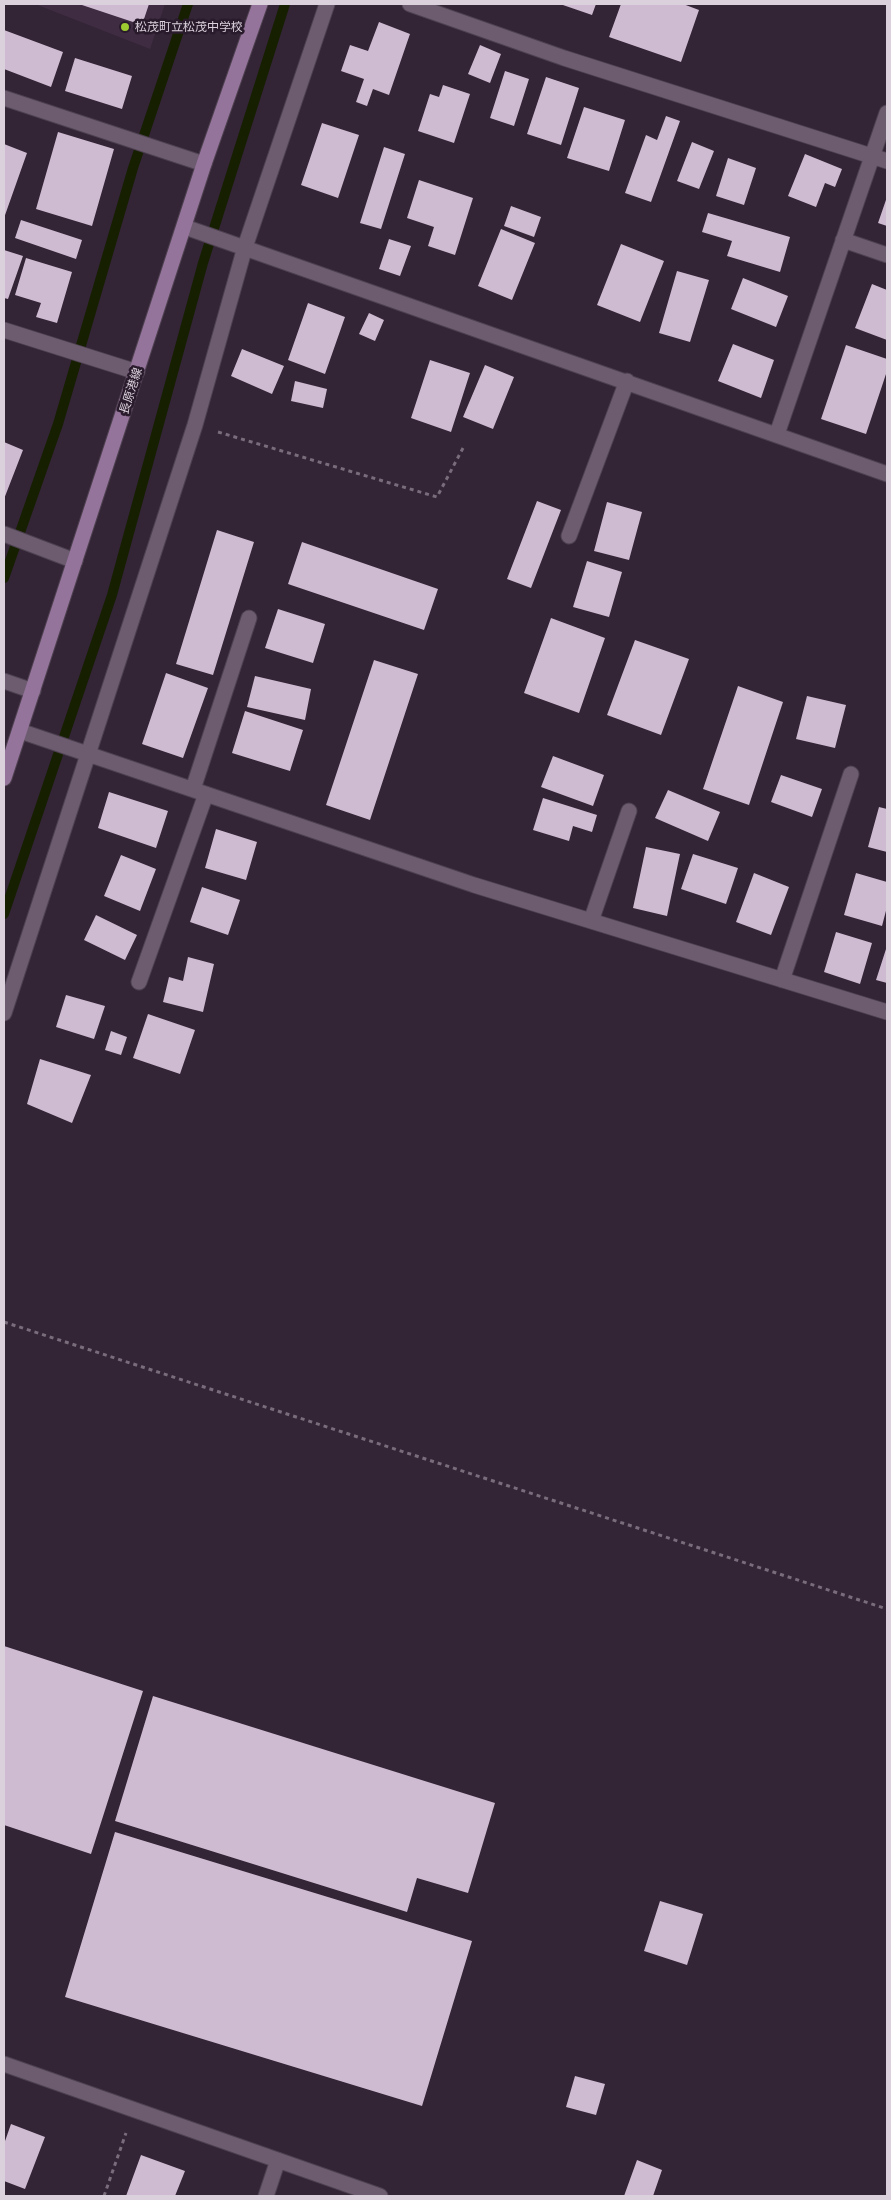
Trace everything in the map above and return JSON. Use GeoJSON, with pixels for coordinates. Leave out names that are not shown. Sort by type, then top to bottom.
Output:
{"type":"FeatureCollection","features":[{"type":"Feature","properties":{"kind":"main road","name":"長原港線"},"geometry":{"type":"LineString","coordinates":[[4,778],[138,372],[204,164],[260,4]]}},
{"type":"Feature","properties":{"kind":"street"},"geometry":{"type":"LineString","coordinates":[[4,1013],[86,753],[195,425],[245,248],[327,4]]}},
{"type":"Feature","properties":{"kind":"street"},"geometry":{"type":"LineString","coordinates":[[410,4],[564,58],[880,158]]}},
{"type":"Feature","properties":{"kind":"street"},"geometry":{"type":"LineString","coordinates":[[4,98],[204,164]]}},
{"type":"Feature","properties":{"kind":"street"},"geometry":{"type":"LineString","coordinates":[[777,434],[843,240],[880,158],[887,113]]}},
{"type":"Feature","properties":{"kind":"street"},"geometry":{"type":"LineString","coordinates":[[185,227],[887,474]]}},
{"type":"Feature","properties":{"kind":"street"},"geometry":{"type":"LineString","coordinates":[[843,240],[887,255]]}},
{"type":"Feature","properties":{"kind":"street"},"geometry":{"type":"LineString","coordinates":[[4,330],[138,372]]}},
{"type":"Feature","properties":{"kind":"street"},"geometry":{"type":"LineString","coordinates":[[569,536],[627,381]]}},
{"type":"Feature","properties":{"kind":"street"},"geometry":{"type":"LineString","coordinates":[[4,534],[75,561]]}},
{"type":"Feature","properties":{"kind":"street"},"geometry":{"type":"LineString","coordinates":[[140,982],[200,792],[249,618]]}},
{"type":"Feature","properties":{"kind":"street"},"geometry":{"type":"LineString","coordinates":[[4,680],[33,690]]}},
{"type":"Feature","properties":{"kind":"street"},"geometry":{"type":"LineString","coordinates":[[20,731],[474,885],[887,1012]]}},
{"type":"Feature","properties":{"kind":"street"},"geometry":{"type":"LineString","coordinates":[[782,980],[851,774]]}},
{"type":"Feature","properties":{"kind":"street"},"geometry":{"type":"LineString","coordinates":[[591,921],[629,811]]}},
{"type":"Feature","properties":{"kind":"street"},"geometry":{"type":"LineString","coordinates":[[4,2064],[380,2196]]}},
{"type":"Feature","properties":{"kind":"street"},"geometry":{"type":"LineString","coordinates":[[266,2196],[278,2160]]}},
{"type":"Feature","properties":{"kind":"path"},"geometry":{"type":"LineString","coordinates":[[195,425],[438,496],[464,448]]}},
{"type":"Feature","properties":{"kind":"path"},"geometry":{"type":"LineString","coordinates":[[4,1322],[887,1609]]}},
{"type":"Feature","properties":{"kind":"path"},"geometry":{"type":"LineString","coordinates":[[104,2196],[135,2110]]}},
{"type":"Feature","properties":{"kind":"shaded area","name":"松茂町立松茂中学校"},"geometry":{"type":"Polygon","coordinates":[[[35,4],[165,4],[150,49],[35,4]]]}},
{"type":"Feature","properties":{"kind":"building"},"geometry":{"type":"Polygon","coordinates":[[[79,4],[149,4],[142,25],[79,4]]]}},
{"type":"Feature","properties":{"kind":"building"},"geometry":{"type":"Polygon","coordinates":[[[560,4],[596,4],[592,15],[560,4]]]}},
{"type":"Feature","properties":{"kind":"building"},"geometry":{"type":"Polygon","coordinates":[[[621,4],[683,4],[699,10],[681,62],[609,37],[621,4]]]}},
{"type":"Feature","properties":{"kind":"building"},"geometry":{"type":"Polygon","coordinates":[[[379,22],[410,34],[389,95],[373,89],[367,106],[356,102],[364,79],[341,71],[350,45],[368,51],[379,22]]]}},
{"type":"Feature","properties":{"kind":"building"},"geometry":{"type":"Polygon","coordinates":[[[4,30],[63,52],[51,87],[4,69],[4,30]]]}},
{"type":"Feature","properties":{"kind":"building"},"geometry":{"type":"Polygon","coordinates":[[[480,45],[501,54],[490,83],[468,74],[480,45]]]}},
{"type":"Feature","properties":{"kind":"building"},"geometry":{"type":"Polygon","coordinates":[[[75,58],[132,76],[122,109],[65,91],[75,58]]]}},
{"type":"Feature","properties":{"kind":"building"},"geometry":{"type":"Polygon","coordinates":[[[505,71],[529,79],[514,126],[490,118],[505,71]]]}},
{"type":"Feature","properties":{"kind":"building"},"geometry":{"type":"Polygon","coordinates":[[[546,77],[579,88],[561,145],[527,134],[546,77]]]}},
{"type":"Feature","properties":{"kind":"building"},"geometry":{"type":"Polygon","coordinates":[[[443,85],[470,94],[454,143],[418,131],[430,94],[439,97],[443,85]]]}},
{"type":"Feature","properties":{"kind":"building"},"geometry":{"type":"Polygon","coordinates":[[[584,107],[625,120],[609,171],[567,158],[584,107]]]}},
{"type":"Feature","properties":{"kind":"building"},"geometry":{"type":"Polygon","coordinates":[[[666,116],[680,121],[651,202],[625,193],[646,135],[657,140],[666,116]]]}},
{"type":"Feature","properties":{"kind":"building"},"geometry":{"type":"Polygon","coordinates":[[[322,123],[359,135],[338,198],[301,185],[322,123]]]}},
{"type":"Feature","properties":{"kind":"building"},"geometry":{"type":"Polygon","coordinates":[[[58,132],[114,149],[92,226],[36,209],[58,132]]]}},
{"type":"Feature","properties":{"kind":"building"},"geometry":{"type":"Polygon","coordinates":[[[692,142],[714,151],[699,189],[677,181],[692,142]]]}},
{"type":"Feature","properties":{"kind":"building"},"geometry":{"type":"Polygon","coordinates":[[[4,144],[27,153],[4,218],[4,144]]]}},
{"type":"Feature","properties":{"kind":"building"},"geometry":{"type":"Polygon","coordinates":[[[384,147],[405,154],[381,229],[360,223],[384,147]]]}},
{"type":"Feature","properties":{"kind":"building"},"geometry":{"type":"Polygon","coordinates":[[[805,154],[842,169],[835,187],[825,183],[816,207],[788,196],[805,154]]]}},
{"type":"Feature","properties":{"kind":"building"},"geometry":{"type":"Polygon","coordinates":[[[728,158],[756,168],[744,205],[716,196],[728,158]]]}},
{"type":"Feature","properties":{"kind":"building"},"geometry":{"type":"Polygon","coordinates":[[[419,180],[473,198],[455,255],[428,246],[434,227],[407,218],[419,180]]]}},
{"type":"Feature","properties":{"kind":"building"},"geometry":{"type":"Polygon","coordinates":[[[887,197],[887,226],[878,223],[887,197]]]}},
{"type":"Feature","properties":{"kind":"building"},"geometry":{"type":"Polygon","coordinates":[[[511,206],[541,217],[534,237],[504,226],[511,206]]]}},
{"type":"Feature","properties":{"kind":"building"},"geometry":{"type":"Polygon","coordinates":[[[708,213],[790,237],[780,272],[727,256],[732,241],[702,232],[708,213]]]}},
{"type":"Feature","properties":{"kind":"building"},"geometry":{"type":"Polygon","coordinates":[[[21,220],[82,240],[76,259],[15,238],[21,220]]]}},
{"type":"Feature","properties":{"kind":"building"},"geometry":{"type":"Polygon","coordinates":[[[501,229],[535,243],[512,300],[478,286],[501,229]]]}},
{"type":"Feature","properties":{"kind":"building"},"geometry":{"type":"Polygon","coordinates":[[[389,239],[411,246],[400,276],[379,269],[389,239]]]}},
{"type":"Feature","properties":{"kind":"building"},"geometry":{"type":"Polygon","coordinates":[[[621,244],[664,261],[640,322],[597,305],[621,244]]]}},
{"type":"Feature","properties":{"kind":"building"},"geometry":{"type":"Polygon","coordinates":[[[4,250],[23,256],[8,299],[4,298],[4,250]]]}},
{"type":"Feature","properties":{"kind":"building"},"geometry":{"type":"Polygon","coordinates":[[[26,258],[72,272],[57,323],[36,317],[41,303],[15,295],[26,258]]]}},
{"type":"Feature","properties":{"kind":"building"},"geometry":{"type":"Polygon","coordinates":[[[677,271],[709,280],[690,342],[659,333],[677,271]]]}},
{"type":"Feature","properties":{"kind":"building"},"geometry":{"type":"Polygon","coordinates":[[[743,278],[788,296],[776,327],[731,309],[743,278]]]}},
{"type":"Feature","properties":{"kind":"building"},"geometry":{"type":"Polygon","coordinates":[[[872,284],[887,290],[887,340],[855,328],[872,284]]]}},
{"type":"Feature","properties":{"kind":"building"},"geometry":{"type":"Polygon","coordinates":[[[308,303],[345,317],[325,374],[288,360],[308,303]]]}},
{"type":"Feature","properties":{"kind":"building"},"geometry":{"type":"Polygon","coordinates":[[[369,313],[384,320],[375,341],[359,334],[369,313]]]}},
{"type":"Feature","properties":{"kind":"building"},"geometry":{"type":"Polygon","coordinates":[[[733,344],[774,360],[761,398],[718,381],[733,344]]]}},
{"type":"Feature","properties":{"kind":"building"},"geometry":{"type":"Polygon","coordinates":[[[846,345],[887,359],[887,371],[866,434],[821,419],[846,345]]]}},
{"type":"Feature","properties":{"kind":"building"},"geometry":{"type":"Polygon","coordinates":[[[242,349],[284,366],[272,394],[231,376],[242,349]]]}},
{"type":"Feature","properties":{"kind":"building"},"geometry":{"type":"Polygon","coordinates":[[[430,360],[470,373],[451,432],[411,418],[430,360]]]}},
{"type":"Feature","properties":{"kind":"building"},"geometry":{"type":"Polygon","coordinates":[[[485,365],[514,377],[493,429],[463,417],[485,365]]]}},
{"type":"Feature","properties":{"kind":"building"},"geometry":{"type":"Polygon","coordinates":[[[295,381],[327,389],[323,408],[291,401],[295,381]]]}},
{"type":"Feature","properties":{"kind":"building"},"geometry":{"type":"Polygon","coordinates":[[[4,442],[23,450],[4,499],[4,442]]]}},
{"type":"Feature","properties":{"kind":"building"},"geometry":{"type":"Polygon","coordinates":[[[537,501],[561,510],[531,588],[507,579],[537,501]]]}},
{"type":"Feature","properties":{"kind":"building"},"geometry":{"type":"Polygon","coordinates":[[[607,502],[642,512],[629,560],[594,551],[607,502]]]}},
{"type":"Feature","properties":{"kind":"building"},"geometry":{"type":"Polygon","coordinates":[[[217,530],[254,542],[213,675],[176,664],[217,530]]]}},
{"type":"Feature","properties":{"kind":"building"},"geometry":{"type":"Polygon","coordinates":[[[302,542],[438,589],[424,630],[288,584],[302,542]]]}},
{"type":"Feature","properties":{"kind":"building"},"geometry":{"type":"Polygon","coordinates":[[[587,561],[622,572],[609,617],[573,607],[587,561]]]}},
{"type":"Feature","properties":{"kind":"building"},"geometry":{"type":"Polygon","coordinates":[[[278,609],[325,624],[313,663],[265,648],[278,609]]]}},
{"type":"Feature","properties":{"kind":"building"},"geometry":{"type":"Polygon","coordinates":[[[551,618],[605,638],[579,713],[524,693],[551,618]]]}},
{"type":"Feature","properties":{"kind":"building"},"geometry":{"type":"Polygon","coordinates":[[[635,640],[689,659],[661,735],[607,715],[635,640]]]}},
{"type":"Feature","properties":{"kind":"building"},"geometry":{"type":"Polygon","coordinates":[[[374,660],[418,674],[370,820],[326,805],[374,660]]]}},
{"type":"Feature","properties":{"kind":"building"},"geometry":{"type":"Polygon","coordinates":[[[166,673],[208,688],[183,758],[142,744],[166,673]]]}},
{"type":"Feature","properties":{"kind":"building"},"geometry":{"type":"Polygon","coordinates":[[[255,676],[311,689],[305,720],[247,707],[255,676]]]}},
{"type":"Feature","properties":{"kind":"building"},"geometry":{"type":"Polygon","coordinates":[[[738,686],[783,702],[749,805],[703,789],[738,686]]]}},
{"type":"Feature","properties":{"kind":"building"},"geometry":{"type":"Polygon","coordinates":[[[807,696],[846,705],[835,748],[796,739],[807,696]]]}},
{"type":"Feature","properties":{"kind":"building"},"geometry":{"type":"Polygon","coordinates":[[[245,711],[303,730],[290,771],[232,753],[245,711]]]}},
{"type":"Feature","properties":{"kind":"building"},"geometry":{"type":"Polygon","coordinates":[[[553,756],[604,775],[593,806],[541,787],[553,756]]]}},
{"type":"Feature","properties":{"kind":"building"},"geometry":{"type":"Polygon","coordinates":[[[781,775],[822,789],[812,817],[771,802],[781,775]]]}},
{"type":"Feature","properties":{"kind":"building"},"geometry":{"type":"Polygon","coordinates":[[[668,790],[720,812],[708,841],[655,818],[668,790]]]}},
{"type":"Feature","properties":{"kind":"building"},"geometry":{"type":"Polygon","coordinates":[[[109,792],[168,811],[156,848],[98,828],[109,792]]]}},
{"type":"Feature","properties":{"kind":"building"},"geometry":{"type":"Polygon","coordinates":[[[543,798],[597,815],[592,832],[573,826],[569,841],[533,830],[543,798]]]}},
{"type":"Feature","properties":{"kind":"building"},"geometry":{"type":"Polygon","coordinates":[[[879,807],[887,809],[887,852],[868,847],[879,807]]]}},
{"type":"Feature","properties":{"kind":"building"},"geometry":{"type":"Polygon","coordinates":[[[216,829],[257,842],[246,880],[205,868],[216,829]]]}},
{"type":"Feature","properties":{"kind":"building"},"geometry":{"type":"Polygon","coordinates":[[[646,847],[680,854],[667,916],[633,908],[646,847]]]}},
{"type":"Feature","properties":{"kind":"building"},"geometry":{"type":"Polygon","coordinates":[[[693,854],[738,868],[726,904],[681,889],[693,854]]]}},
{"type":"Feature","properties":{"kind":"building"},"geometry":{"type":"Polygon","coordinates":[[[121,855],[156,869],[140,911],[104,896],[121,855]]]}},
{"type":"Feature","properties":{"kind":"building"},"geometry":{"type":"Polygon","coordinates":[[[754,873],[789,887],[771,935],[736,922],[754,873]]]}},
{"type":"Feature","properties":{"kind":"building"},"geometry":{"type":"Polygon","coordinates":[[[856,873],[887,882],[887,907],[882,926],[844,915],[856,873]]]}},
{"type":"Feature","properties":{"kind":"building"},"geometry":{"type":"Polygon","coordinates":[[[202,887],[240,900],[228,935],[190,922],[202,887]]]}},
{"type":"Feature","properties":{"kind":"building"},"geometry":{"type":"Polygon","coordinates":[[[96,915],[137,935],[125,960],[84,940],[96,915]]]}},
{"type":"Feature","properties":{"kind":"building"},"geometry":{"type":"Polygon","coordinates":[[[836,932],[872,943],[860,984],[824,972],[836,932]]]}},
{"type":"Feature","properties":{"kind":"building"},"geometry":{"type":"Polygon","coordinates":[[[887,946],[887,983],[876,980],[887,946]]]}},
{"type":"Feature","properties":{"kind":"building"},"geometry":{"type":"Polygon","coordinates":[[[188,957],[214,964],[203,1012],[163,1002],[169,977],[183,981],[188,957]]]}},
{"type":"Feature","properties":{"kind":"building"},"geometry":{"type":"Polygon","coordinates":[[[66,995],[105,1006],[94,1039],[56,1027],[66,995]]]}},
{"type":"Feature","properties":{"kind":"building"},"geometry":{"type":"Polygon","coordinates":[[[148,1014],[195,1030],[180,1074],[133,1058],[148,1014]]]}},
{"type":"Feature","properties":{"kind":"building"},"geometry":{"type":"Polygon","coordinates":[[[111,1031],[127,1037],[121,1055],[105,1050],[111,1031]]]}},
{"type":"Feature","properties":{"kind":"building"},"geometry":{"type":"Polygon","coordinates":[[[40,1059],[91,1075],[72,1123],[27,1104],[40,1059]]]}},
{"type":"Feature","properties":{"kind":"building"},"geometry":{"type":"Polygon","coordinates":[[[4,1646],[143,1691],[91,1854],[4,1825],[4,1646]]]}},
{"type":"Feature","properties":{"kind":"building"},"geometry":{"type":"Polygon","coordinates":[[[153,1696],[495,1803],[468,1893],[417,1878],[407,1912],[115,1821],[153,1696]]]}},
{"type":"Feature","properties":{"kind":"building"},"geometry":{"type":"Polygon","coordinates":[[[115,1832],[472,1941],[422,2106],[65,1997],[115,1832]]]}},
{"type":"Feature","properties":{"kind":"building"},"geometry":{"type":"Polygon","coordinates":[[[660,1901],[703,1914],[687,1965],[644,1951],[660,1901]]]}},
{"type":"Feature","properties":{"kind":"building"},"geometry":{"type":"Polygon","coordinates":[[[575,2076],[605,2084],[596,2115],[566,2107],[575,2076]]]}},
{"type":"Feature","properties":{"kind":"building"},"geometry":{"type":"Polygon","coordinates":[[[11,2124],[45,2137],[25,2189],[4,2181],[4,2144],[11,2124]]]}},
{"type":"Feature","properties":{"kind":"building"},"geometry":{"type":"Polygon","coordinates":[[[141,2155],[185,2171],[175,2196],[126,2196],[141,2155]]]}},
{"type":"Feature","properties":{"kind":"building"},"geometry":{"type":"Polygon","coordinates":[[[637,2160],[662,2170],[653,2196],[624,2196],[637,2160]]]}},
{"type":"Feature","properties":{"kind":"waterway"},"geometry":{"type":"LineString","coordinates":[[4,578],[58,424],[133,168],[188,4]]}},
{"type":"Feature","properties":{"kind":"waterway"},"geometry":{"type":"LineString","coordinates":[[4,914],[112,595],[203,263],[285,4]]}},
{"type":"Feature","properties":{"kind":"place","name":"松茂町立松茂中学校"},"geometry":{"type":"Point","coordinates":[125,27]}}]}
